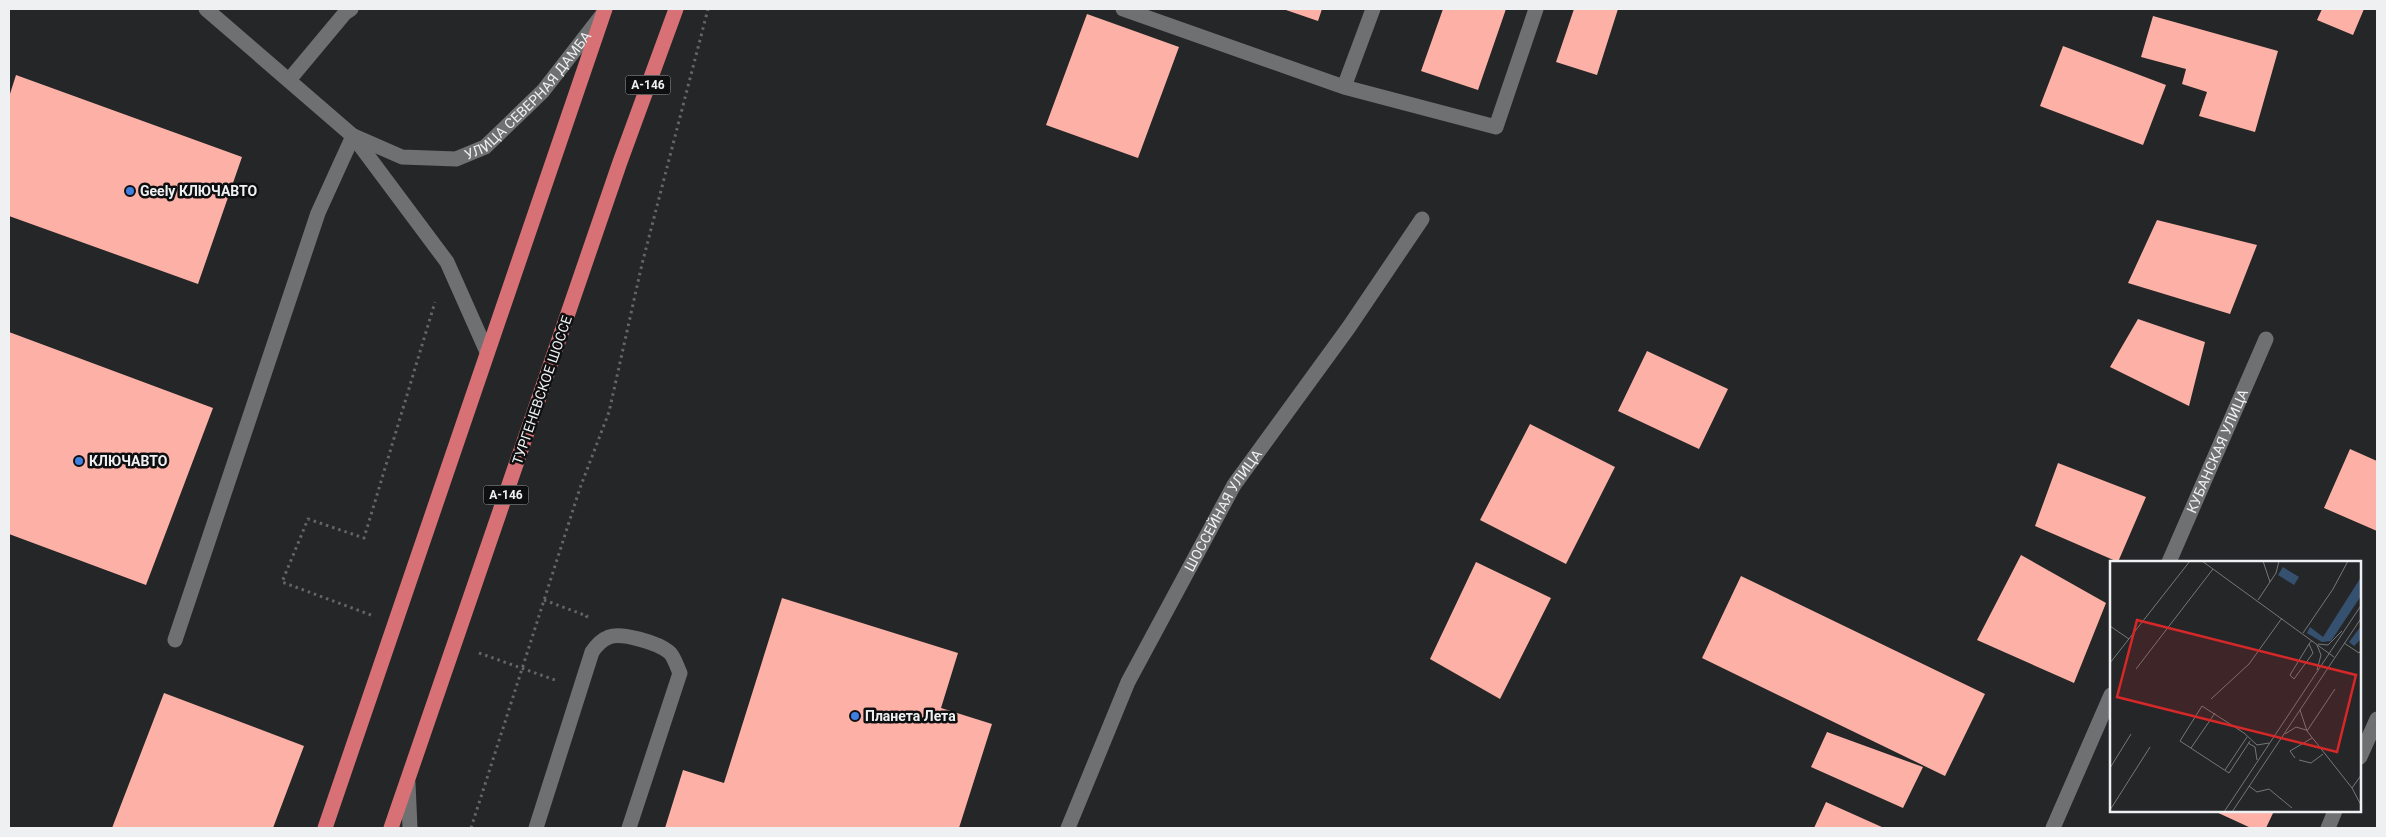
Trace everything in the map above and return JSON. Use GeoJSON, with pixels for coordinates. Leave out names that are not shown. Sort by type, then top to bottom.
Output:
{"type":"FeatureCollection","features":[{"type":"Feature","properties":{"kind":"highway","name":"ТУРГЕНЕВСКОЕ ШОССЕ"},"geometry":{"type":"LineString","coordinates":[[391,828],[620,162],[676,9]]}},
{"type":"Feature","properties":{"kind":"highway"},"geometry":{"type":"LineString","coordinates":[[324,828],[605,11]]}},
{"type":"Feature","properties":{"kind":"street","name":"УЛИЦА СЕВЕРНАЯ ДАМБА"},"geometry":{"type":"LineString","coordinates":[[206,9],[353,136],[447,262],[487,352]]}},
{"type":"Feature","properties":{"kind":"street"},"geometry":{"type":"LineString","coordinates":[[289,80],[345,13],[351,9]]}},
{"type":"Feature","properties":{"kind":"street"},"geometry":{"type":"LineString","coordinates":[[1123,9],[1344,87],[1496,127],[1536,9]]}},
{"type":"Feature","properties":{"kind":"street"},"geometry":{"type":"LineString","coordinates":[[1344,87],[1373,9]]}},
{"type":"Feature","properties":{"kind":"street","name":"УЛИЦА СЕВЕРНАЯ ДАМБА"},"geometry":{"type":"LineString","coordinates":[[353,136],[402,157],[456,159],[486,147],[543,91],[605,11]]}},
{"type":"Feature","properties":{"kind":"street"},"geometry":{"type":"LineString","coordinates":[[175,640],[318,213],[353,136]]}},
{"type":"Feature","properties":{"kind":"street","name":"ШОССЕЙНАЯ УЛИЦА"},"geometry":{"type":"LineString","coordinates":[[1068,828],[1128,682],[1234,485],[1349,327],[1422,219]]}},
{"type":"Feature","properties":{"kind":"street","name":"КУБАНСКАЯ УЛИЦА"},"geometry":{"type":"LineString","coordinates":[[2169,561],[2266,339]]}},
{"type":"Feature","properties":{"kind":"street"},"geometry":{"type":"LineString","coordinates":[[536,828],[592,652],[598,643],[610,637],[625,636],[656,645],[670,653],[680,673],[629,828]]}},
{"type":"Feature","properties":{"kind":"street"},"geometry":{"type":"LineString","coordinates":[[2053,828],[2110,697]]}},
{"type":"Feature","properties":{"kind":"street"},"geometry":{"type":"LineString","coordinates":[[2361,755],[2377,719]]}},
{"type":"Feature","properties":{"kind":"street"},"geometry":{"type":"LineString","coordinates":[[408,783],[410,828]]}},
{"type":"Feature","properties":{"kind":"street"},"geometry":{"type":"LineString","coordinates":[[2328,828],[2336,812]]}},
{"type":"Feature","properties":{"kind":"path"},"geometry":{"type":"LineString","coordinates":[[471,828],[580,488],[609,412],[642,264],[708,9]]}},
{"type":"Feature","properties":{"kind":"path"},"geometry":{"type":"LineString","coordinates":[[375,617],[282,582],[308,519],[364,538],[447,262]]}},
{"type":"Feature","properties":{"kind":"path"},"geometry":{"type":"LineString","coordinates":[[544,600],[587,616],[584,624]]}},
{"type":"Feature","properties":{"kind":"path"},"geometry":{"type":"LineString","coordinates":[[474,651],[562,682]]}},
{"type":"Feature","properties":{"kind":"building"},"geometry":{"type":"Polygon","coordinates":[[[1283,9],[1322,9],[1318,21],[1283,9]]]}},
{"type":"Feature","properties":{"kind":"building"},"geometry":{"type":"Polygon","coordinates":[[[1443,9],[1506,9],[1478,90],[1421,71],[1443,9]]]}},
{"type":"Feature","properties":{"kind":"building"},"geometry":{"type":"Polygon","coordinates":[[[1574,9],[1618,9],[1597,75],[1556,62],[1574,9]]]}},
{"type":"Feature","properties":{"kind":"building"},"geometry":{"type":"Polygon","coordinates":[[[2322,9],[2364,9],[2353,35],[2317,20],[2322,9]]]}},
{"type":"Feature","properties":{"kind":"building"},"geometry":{"type":"Polygon","coordinates":[[[1087,14],[1179,47],[1138,158],[1046,125],[1087,14]]]}},
{"type":"Feature","properties":{"kind":"building"},"geometry":{"type":"Polygon","coordinates":[[[2153,16],[2278,51],[2255,132],[2199,116],[2207,92],[2182,84],[2186,69],[2141,57],[2153,16]]]}},
{"type":"Feature","properties":{"kind":"building"},"geometry":{"type":"Polygon","coordinates":[[[2063,46],[2166,85],[2143,145],[2040,106],[2063,46]]]}},
{"type":"Feature","properties":{"kind":"building"},"geometry":{"type":"Polygon","coordinates":[[[16,75],[242,157],[198,284],[9,216],[9,97],[16,75]]]}},
{"type":"Feature","properties":{"kind":"building"},"geometry":{"type":"Polygon","coordinates":[[[2157,220],[2257,245],[2230,314],[2128,283],[2157,220]]]}},
{"type":"Feature","properties":{"kind":"building"},"geometry":{"type":"Polygon","coordinates":[[[2138,319],[2205,342],[2189,406],[2110,367],[2138,319]]]}},
{"type":"Feature","properties":{"kind":"building"},"geometry":{"type":"Polygon","coordinates":[[[9,332],[213,408],[146,585],[9,534],[9,332]]]}},
{"type":"Feature","properties":{"kind":"building"},"geometry":{"type":"Polygon","coordinates":[[[1647,351],[1728,389],[1699,449],[1618,411],[1647,351]]]}},
{"type":"Feature","properties":{"kind":"building"},"geometry":{"type":"Polygon","coordinates":[[[1530,424],[1615,467],[1566,564],[1480,520],[1530,424]]]}},
{"type":"Feature","properties":{"kind":"building"},"geometry":{"type":"Polygon","coordinates":[[[2350,449],[2377,461],[2377,531],[2324,508],[2350,449]]]}},
{"type":"Feature","properties":{"kind":"building"},"geometry":{"type":"Polygon","coordinates":[[[2058,463],[2146,497],[2118,561],[2035,526],[2058,463]]]}},
{"type":"Feature","properties":{"kind":"building"},"geometry":{"type":"Polygon","coordinates":[[[2021,555],[2106,603],[2074,683],[1977,640],[2021,555]]]}},
{"type":"Feature","properties":{"kind":"building"},"geometry":{"type":"Polygon","coordinates":[[[1476,562],[1551,598],[1500,699],[1430,659],[1476,562]]]}},
{"type":"Feature","properties":{"kind":"building"},"geometry":{"type":"Polygon","coordinates":[[[1741,576],[1985,694],[1945,776],[1702,658],[1741,576]]]}},
{"type":"Feature","properties":{"kind":"building","name":"Планета Лета"},"geometry":{"type":"Polygon","coordinates":[[[782,598],[958,653],[941,708],[992,724],[959,828],[665,828],[683,770],[724,783],[782,598]]]}},
{"type":"Feature","properties":{"kind":"building"},"geometry":{"type":"Polygon","coordinates":[[[164,693],[304,746],[273,828],[112,828],[164,693]]]}},
{"type":"Feature","properties":{"kind":"building"},"geometry":{"type":"Polygon","coordinates":[[[1827,732],[1923,767],[1903,808],[1811,767],[1827,732]]]}},
{"type":"Feature","properties":{"kind":"building"},"geometry":{"type":"Polygon","coordinates":[[[1826,802],[1884,828],[1814,828],[1826,802]]]}},
{"type":"Feature","properties":{"kind":"building"},"geometry":{"type":"Polygon","coordinates":[[[2216,812],[2274,812],[2266,828],[2251,828],[2216,812]]]}},
{"type":"Feature","properties":{"kind":"place","name":"Geely КЛЮЧАВТО"},"geometry":{"type":"Point","coordinates":[130,191]}},
{"type":"Feature","properties":{"kind":"place","name":"КЛЮЧАВТО"},"geometry":{"type":"Point","coordinates":[79,461]}},
{"type":"Feature","properties":{"kind":"place","name":"Планета Лета"},"geometry":{"type":"Point","coordinates":[855,716]}}]}
